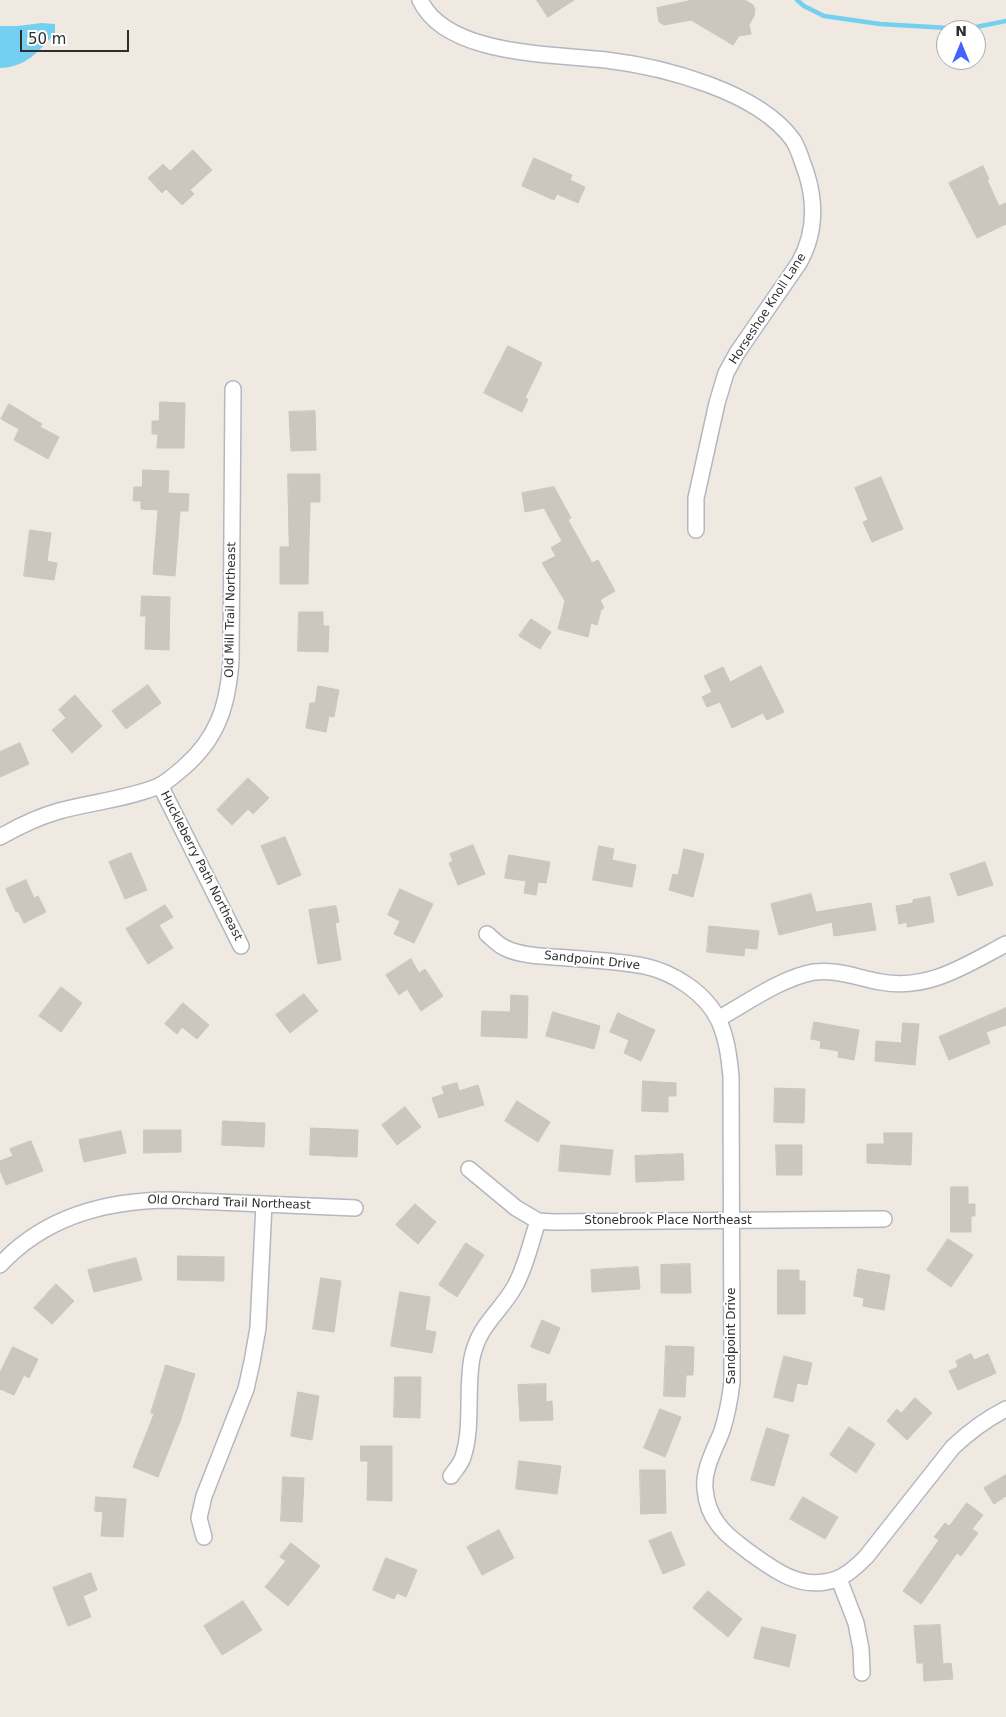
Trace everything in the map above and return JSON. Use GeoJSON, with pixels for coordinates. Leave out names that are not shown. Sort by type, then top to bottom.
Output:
{"type":"FeatureCollection","features":[{"type":"Feature","properties":{"kind":"street","name":"Horseshoe Knoll Lane"},"geometry":{"type":"LineString","coordinates":[[420,0],[424,9],[434,20],[465,38],[502,49],[541,55],[607,60],[641,66],[708,84],[734,95],[761,110],[794,141],[811,189],[813,209],[812,232],[800,263],[737,353],[726,373],[717,403],[696,498],[696,530]]}},
{"type":"Feature","properties":{"kind":"street","name":"Old Mill Trail Northeast"},"geometry":{"type":"LineString","coordinates":[[0,837],[41,816],[115,799],[160,785],[188,764],[206,745],[219,721],[225,707],[230,683],[231,660],[233,389]]}},
{"type":"Feature","properties":{"kind":"street","name":"Huckleberry Path Northeast"},"geometry":{"type":"LineString","coordinates":[[160,785],[241,946]]}},
{"type":"Feature","properties":{"kind":"street","name":"Sandpoint Drive"},"geometry":{"type":"LineString","coordinates":[[487,934],[503,947],[522,954],[626,963],[664,972],[694,991],[706,1002],[718,1019],[729,1055],[731,1076],[732,1382],[728,1410],[706,1476],[704,1488],[711,1515],[727,1536],[785,1576],[800,1582],[812,1583],[839,1579],[856,1568],[870,1553],[953,1448],[990,1417],[1006,1409]]}},
{"type":"Feature","properties":{"kind":"street"},"geometry":{"type":"LineString","coordinates":[[718,1019],[781,984],[812,972],[838,972],[895,984],[921,982],[939,978],[1006,944]]}},
{"type":"Feature","properties":{"kind":"street","name":"Stonebrook Place Northeast"},"geometry":{"type":"LineString","coordinates":[[469,1169],[516,1208],[538,1221],[884,1219]]}},
{"type":"Feature","properties":{"kind":"street","name":"Old Orchard Trail Northeast"},"geometry":{"type":"LineString","coordinates":[[0,1264],[9,1254],[37,1235],[66,1219],[114,1204],[143,1200],[172,1200],[355,1208]]}},
{"type":"Feature","properties":{"kind":"street"},"geometry":{"type":"LineString","coordinates":[[204,1538],[199,1518],[204,1496],[246,1388],[252,1362],[258,1328],[264,1204]]}},
{"type":"Feature","properties":{"kind":"street"},"geometry":{"type":"LineString","coordinates":[[451,1476],[463,1459],[472,1356],[485,1326],[510,1296],[516,1284],[538,1221]]}},
{"type":"Feature","properties":{"kind":"street"},"geometry":{"type":"LineString","coordinates":[[839,1579],[856,1623],[861,1649],[862,1673]]}},
{"type":"Feature","properties":{"kind":"water"},"geometry":{"type":"Polygon","coordinates":[[[55,24],[55,34],[25,62],[0,68],[0,26],[55,24]]]}},
{"type":"Feature","properties":{"kind":"building"},"geometry":{"type":"Polygon","coordinates":[[[537,0],[574,0],[548,17],[537,0]]]}},
{"type":"Feature","properties":{"kind":"building"},"geometry":{"type":"Polygon","coordinates":[[[693,0],[745,0],[753,5],[755,10],[749,25],[751,34],[739,36],[733,45],[691,20],[664,25],[659,22],[657,8],[693,0]]]}},
{"type":"Feature","properties":{"kind":"building"},"geometry":{"type":"Polygon","coordinates":[[[193,150],[212,170],[190,190],[194,194],[182,205],[166,189],[162,193],[148,178],[163,164],[170,171],[193,150]]]}},
{"type":"Feature","properties":{"kind":"building"},"geometry":{"type":"Polygon","coordinates":[[[534,158],[572,175],[570,180],[585,187],[578,203],[557,194],[554,200],[522,186],[534,158]]]}},
{"type":"Feature","properties":{"kind":"building"},"geometry":{"type":"Polygon","coordinates":[[[983,166],[999,206],[1006,203],[1006,224],[977,238],[949,183],[983,166]]]}},
{"type":"Feature","properties":{"kind":"building"},"geometry":{"type":"Polygon","coordinates":[[[508,346],[542,363],[525,398],[528,399],[522,412],[484,393],[508,346]]]}},
{"type":"Feature","properties":{"kind":"building"},"geometry":{"type":"Polygon","coordinates":[[[160,402],[185,403],[184,448],[157,448],[158,434],[152,434],[152,421],[159,421],[160,402]]]}},
{"type":"Feature","properties":{"kind":"building"},"geometry":{"type":"Polygon","coordinates":[[[9,404],[42,424],[40,427],[59,437],[48,459],[14,440],[19,429],[1,419],[9,404]]]}},
{"type":"Feature","properties":{"kind":"building"},"geometry":{"type":"Polygon","coordinates":[[[315,411],[316,450],[291,451],[289,412],[315,411]]]}},
{"type":"Feature","properties":{"kind":"building"},"geometry":{"type":"Polygon","coordinates":[[[143,470],[169,471],[168,493],[189,494],[188,511],[180,511],[175,576],[153,574],[158,510],[141,509],[141,501],[133,501],[134,487],[142,487],[143,470]]]}},
{"type":"Feature","properties":{"kind":"building"},"geometry":{"type":"Polygon","coordinates":[[[288,474],[320,474],[320,502],[310,502],[308,584],[280,584],[280,547],[289,547],[288,474]]]}},
{"type":"Feature","properties":{"kind":"building"},"geometry":{"type":"Polygon","coordinates":[[[881,477],[903,529],[872,542],[863,522],[868,520],[855,488],[881,477]]]}},
{"type":"Feature","properties":{"kind":"building"},"geometry":{"type":"Polygon","coordinates":[[[554,487],[571,518],[568,520],[592,563],[598,560],[615,591],[600,600],[604,608],[601,610],[597,625],[591,623],[588,637],[558,629],[565,601],[542,563],[556,556],[551,548],[562,541],[544,508],[525,512],[522,493],[554,487]]]}},
{"type":"Feature","properties":{"kind":"building"},"geometry":{"type":"Polygon","coordinates":[[[30,530],[51,533],[47,561],[57,563],[54,580],[24,576],[30,530]]]}},
{"type":"Feature","properties":{"kind":"building"},"geometry":{"type":"Polygon","coordinates":[[[142,596],[170,597],[169,650],[145,649],[146,616],[141,616],[142,596]]]}},
{"type":"Feature","properties":{"kind":"building"},"geometry":{"type":"Polygon","coordinates":[[[299,612],[323,612],[323,626],[329,626],[328,652],[298,651],[299,612]]]}},
{"type":"Feature","properties":{"kind":"building"},"geometry":{"type":"Polygon","coordinates":[[[531,619],[551,632],[540,649],[519,636],[531,619]]]}},
{"type":"Feature","properties":{"kind":"building"},"geometry":{"type":"Polygon","coordinates":[[[761,666],[784,712],[767,720],[763,713],[732,728],[720,702],[707,707],[702,697],[712,692],[704,676],[723,667],[730,682],[761,666]]]}},
{"type":"Feature","properties":{"kind":"building"},"geometry":{"type":"Polygon","coordinates":[[[148,685],[161,703],[126,729],[112,711],[148,685]]]}},
{"type":"Feature","properties":{"kind":"building"},"geometry":{"type":"Polygon","coordinates":[[[318,686],[339,690],[334,717],[329,716],[326,732],[306,728],[310,703],[315,703],[318,686]]]}},
{"type":"Feature","properties":{"kind":"building"},"geometry":{"type":"Polygon","coordinates":[[[75,695],[102,726],[72,753],[52,730],[66,718],[59,710],[75,695]]]}},
{"type":"Feature","properties":{"kind":"building"},"geometry":{"type":"Polygon","coordinates":[[[20,743],[29,764],[0,777],[0,752],[20,743]]]}},
{"type":"Feature","properties":{"kind":"building"},"geometry":{"type":"Polygon","coordinates":[[[248,778],[269,798],[253,814],[248,809],[232,825],[217,810],[248,778]]]}},
{"type":"Feature","properties":{"kind":"building"},"geometry":{"type":"Polygon","coordinates":[[[285,837],[301,875],[278,885],[261,846],[285,837]]]}},
{"type":"Feature","properties":{"kind":"building"},"geometry":{"type":"Polygon","coordinates":[[[473,845],[485,874],[458,885],[449,863],[453,861],[450,854],[473,845]]]}},
{"type":"Feature","properties":{"kind":"building"},"geometry":{"type":"Polygon","coordinates":[[[599,846],[614,849],[612,860],[636,865],[632,887],[593,880],[599,846]]]}},
{"type":"Feature","properties":{"kind":"building"},"geometry":{"type":"Polygon","coordinates":[[[684,849],[704,854],[693,897],[669,890],[673,874],[678,875],[684,849]]]}},
{"type":"Feature","properties":{"kind":"building"},"geometry":{"type":"Polygon","coordinates":[[[131,853],[147,890],[125,899],[109,862],[131,853]]]}},
{"type":"Feature","properties":{"kind":"building"},"geometry":{"type":"Polygon","coordinates":[[[509,855],[550,862],[546,883],[538,882],[536,895],[524,893],[526,881],[505,878],[509,855]]]}},
{"type":"Feature","properties":{"kind":"building"},"geometry":{"type":"Polygon","coordinates":[[[985,862],[993,885],[958,896],[950,874],[985,862]]]}},
{"type":"Feature","properties":{"kind":"building"},"geometry":{"type":"Polygon","coordinates":[[[26,880],[34,898],[38,896],[46,912],[24,923],[18,911],[16,912],[6,889],[26,880]]]}},
{"type":"Feature","properties":{"kind":"building"},"geometry":{"type":"Polygon","coordinates":[[[400,889],[433,904],[414,943],[394,934],[400,921],[388,915],[400,889]]]}},
{"type":"Feature","properties":{"kind":"building"},"geometry":{"type":"Polygon","coordinates":[[[811,894],[816,912],[871,903],[876,930],[834,936],[832,922],[779,935],[771,904],[811,894]]]}},
{"type":"Feature","properties":{"kind":"building"},"geometry":{"type":"Polygon","coordinates":[[[930,897],[934,922],[907,927],[907,922],[899,924],[896,906],[930,897]]]}},
{"type":"Feature","properties":{"kind":"building"},"geometry":{"type":"Polygon","coordinates":[[[165,905],[173,917],[159,925],[173,948],[148,964],[126,929],[165,905]]]}},
{"type":"Feature","properties":{"kind":"building"},"geometry":{"type":"Polygon","coordinates":[[[336,906],[339,922],[335,923],[341,960],[318,964],[309,910],[336,906]]]}},
{"type":"Feature","properties":{"kind":"building"},"geometry":{"type":"Polygon","coordinates":[[[709,926],[759,931],[757,949],[745,948],[744,956],[707,952],[709,926]]]}},
{"type":"Feature","properties":{"kind":"building"},"geometry":{"type":"Polygon","coordinates":[[[411,959],[419,973],[425,969],[443,996],[421,1011],[407,989],[399,995],[386,975],[411,959]]]}},
{"type":"Feature","properties":{"kind":"building"},"geometry":{"type":"Polygon","coordinates":[[[61,987],[82,1003],[61,1032],[39,1016],[61,987]]]}},
{"type":"Feature","properties":{"kind":"building"},"geometry":{"type":"Polygon","coordinates":[[[304,994],[318,1011],[290,1033],[276,1015],[304,994]]]}},
{"type":"Feature","properties":{"kind":"building"},"geometry":{"type":"Polygon","coordinates":[[[511,995],[528,996],[527,1038],[481,1036],[482,1011],[510,1012],[511,995]]]}},
{"type":"Feature","properties":{"kind":"building"},"geometry":{"type":"Polygon","coordinates":[[[183,1003],[209,1025],[197,1039],[182,1027],[177,1034],[165,1024],[183,1003]]]}},
{"type":"Feature","properties":{"kind":"building"},"geometry":{"type":"Polygon","coordinates":[[[1006,1008],[1006,1025],[986,1032],[990,1043],[949,1060],[939,1037],[1006,1008]]]}},
{"type":"Feature","properties":{"kind":"building"},"geometry":{"type":"Polygon","coordinates":[[[553,1012],[600,1026],[594,1049],[546,1036],[553,1012]]]}},
{"type":"Feature","properties":{"kind":"building"},"geometry":{"type":"Polygon","coordinates":[[[618,1013],[655,1030],[641,1061],[624,1053],[629,1040],[610,1032],[618,1013]]]}},
{"type":"Feature","properties":{"kind":"building"},"geometry":{"type":"Polygon","coordinates":[[[814,1022],[859,1030],[854,1060],[838,1057],[839,1051],[820,1048],[821,1041],[811,1039],[814,1022]]]}},
{"type":"Feature","properties":{"kind":"building"},"geometry":{"type":"Polygon","coordinates":[[[903,1023],[919,1024],[915,1065],[875,1061],[876,1041],[901,1043],[903,1023]]]}},
{"type":"Feature","properties":{"kind":"building"},"geometry":{"type":"Polygon","coordinates":[[[643,1081],[676,1083],[676,1096],[668,1096],[668,1112],[642,1111],[643,1081]]]}},
{"type":"Feature","properties":{"kind":"building"},"geometry":{"type":"Polygon","coordinates":[[[457,1083],[459,1091],[478,1085],[484,1105],[439,1118],[432,1098],[444,1094],[442,1087],[457,1083]]]}},
{"type":"Feature","properties":{"kind":"building"},"geometry":{"type":"Polygon","coordinates":[[[775,1088],[805,1089],[804,1123],[774,1122],[775,1088]]]}},
{"type":"Feature","properties":{"kind":"building"},"geometry":{"type":"Polygon","coordinates":[[[517,1101],[550,1122],[538,1142],[505,1121],[517,1101]]]}},
{"type":"Feature","properties":{"kind":"building"},"geometry":{"type":"Polygon","coordinates":[[[405,1107],[421,1127],[397,1145],[382,1125],[405,1107]]]}},
{"type":"Feature","properties":{"kind":"building"},"geometry":{"type":"Polygon","coordinates":[[[223,1121],[265,1123],[264,1147],[222,1145],[223,1121]]]}},
{"type":"Feature","properties":{"kind":"building"},"geometry":{"type":"Polygon","coordinates":[[[311,1128],[358,1130],[357,1157],[310,1155],[311,1128]]]}},
{"type":"Feature","properties":{"kind":"building"},"geometry":{"type":"Polygon","coordinates":[[[144,1130],[181,1130],[181,1152],[144,1153],[144,1130]]]}},
{"type":"Feature","properties":{"kind":"building"},"geometry":{"type":"Polygon","coordinates":[[[121,1131],[126,1153],[84,1162],[79,1140],[121,1131]]]}},
{"type":"Feature","properties":{"kind":"building"},"geometry":{"type":"Polygon","coordinates":[[[884,1133],[912,1133],[911,1165],[867,1163],[867,1144],[884,1144],[884,1133]]]}},
{"type":"Feature","properties":{"kind":"building"},"geometry":{"type":"Polygon","coordinates":[[[31,1141],[43,1171],[6,1185],[0,1170],[0,1161],[13,1156],[10,1149],[31,1141]]]}},
{"type":"Feature","properties":{"kind":"building"},"geometry":{"type":"Polygon","coordinates":[[[561,1145],[613,1150],[610,1175],[559,1171],[561,1145]]]}},
{"type":"Feature","properties":{"kind":"building"},"geometry":{"type":"Polygon","coordinates":[[[776,1145],[802,1145],[802,1175],[777,1175],[776,1145]]]}},
{"type":"Feature","properties":{"kind":"building"},"geometry":{"type":"Polygon","coordinates":[[[683,1154],[684,1180],[636,1182],[635,1156],[683,1154]]]}},
{"type":"Feature","properties":{"kind":"building"},"geometry":{"type":"Polygon","coordinates":[[[951,1187],[968,1187],[968,1204],[975,1204],[975,1216],[971,1216],[971,1232],[951,1232],[951,1187]]]}},
{"type":"Feature","properties":{"kind":"building"},"geometry":{"type":"Polygon","coordinates":[[[415,1204],[436,1222],[418,1244],[396,1225],[415,1204]]]}},
{"type":"Feature","properties":{"kind":"building"},"geometry":{"type":"Polygon","coordinates":[[[948,1239],[973,1255],[951,1287],[927,1270],[948,1239]]]}},
{"type":"Feature","properties":{"kind":"building"},"geometry":{"type":"Polygon","coordinates":[[[466,1243],[484,1255],[457,1297],[439,1285],[466,1243]]]}},
{"type":"Feature","properties":{"kind":"building"},"geometry":{"type":"Polygon","coordinates":[[[178,1256],[224,1257],[224,1281],[178,1280],[178,1256]]]}},
{"type":"Feature","properties":{"kind":"building"},"geometry":{"type":"Polygon","coordinates":[[[136,1258],[142,1280],[94,1292],[88,1270],[136,1258]]]}},
{"type":"Feature","properties":{"kind":"building"},"geometry":{"type":"Polygon","coordinates":[[[690,1264],[691,1293],[661,1293],[661,1265],[690,1264]]]}},
{"type":"Feature","properties":{"kind":"building"},"geometry":{"type":"Polygon","coordinates":[[[638,1267],[640,1289],[592,1292],[591,1270],[638,1267]]]}},
{"type":"Feature","properties":{"kind":"building"},"geometry":{"type":"Polygon","coordinates":[[[858,1269],[890,1275],[884,1310],[863,1306],[864,1298],[854,1296],[858,1269]]]}},
{"type":"Feature","properties":{"kind":"building"},"geometry":{"type":"Polygon","coordinates":[[[778,1270],[799,1270],[799,1281],[805,1281],[805,1314],[778,1314],[778,1270]]]}},
{"type":"Feature","properties":{"kind":"building"},"geometry":{"type":"Polygon","coordinates":[[[321,1278],[341,1281],[334,1332],[313,1329],[321,1278]]]}},
{"type":"Feature","properties":{"kind":"building"},"geometry":{"type":"Polygon","coordinates":[[[56,1284],[74,1301],[52,1324],[34,1308],[56,1284]]]}},
{"type":"Feature","properties":{"kind":"building"},"geometry":{"type":"Polygon","coordinates":[[[400,1292],[430,1297],[425,1330],[436,1332],[432,1353],[391,1346],[400,1292]]]}},
{"type":"Feature","properties":{"kind":"building"},"geometry":{"type":"Polygon","coordinates":[[[542,1320],[560,1328],[549,1354],[531,1347],[542,1320]]]}},
{"type":"Feature","properties":{"kind":"building"},"geometry":{"type":"Polygon","coordinates":[[[666,1346],[694,1347],[693,1375],[686,1375],[685,1397],[664,1396],[666,1346]]]}},
{"type":"Feature","properties":{"kind":"building"},"geometry":{"type":"Polygon","coordinates":[[[13,1347],[38,1359],[29,1378],[24,1375],[14,1395],[0,1389],[0,1373],[13,1347]]]}},
{"type":"Feature","properties":{"kind":"building"},"geometry":{"type":"Polygon","coordinates":[[[971,1354],[974,1360],[988,1354],[996,1373],[958,1390],[949,1371],[958,1367],[956,1361],[971,1354]]]}},
{"type":"Feature","properties":{"kind":"building"},"geometry":{"type":"Polygon","coordinates":[[[784,1356],[812,1363],[807,1385],[797,1383],[793,1402],[774,1397],[784,1356]]]}},
{"type":"Feature","properties":{"kind":"building"},"geometry":{"type":"Polygon","coordinates":[[[166,1365],[195,1374],[181,1419],[158,1477],[133,1467],[154,1414],[151,1413],[166,1365]]]}},
{"type":"Feature","properties":{"kind":"building"},"geometry":{"type":"Polygon","coordinates":[[[395,1377],[421,1377],[420,1418],[394,1417],[395,1377]]]}},
{"type":"Feature","properties":{"kind":"building"},"geometry":{"type":"Polygon","coordinates":[[[546,1384],[546,1402],[552,1401],[553,1420],[520,1421],[518,1385],[546,1384]]]}},
{"type":"Feature","properties":{"kind":"building"},"geometry":{"type":"Polygon","coordinates":[[[298,1392],[319,1396],[312,1440],[291,1436],[298,1392]]]}},
{"type":"Feature","properties":{"kind":"building"},"geometry":{"type":"Polygon","coordinates":[[[915,1398],[932,1413],[907,1440],[887,1421],[897,1409],[901,1413],[915,1398]]]}},
{"type":"Feature","properties":{"kind":"building"},"geometry":{"type":"Polygon","coordinates":[[[660,1409],[681,1417],[665,1457],[644,1448],[660,1409]]]}},
{"type":"Feature","properties":{"kind":"building"},"geometry":{"type":"Polygon","coordinates":[[[849,1427],[875,1444],[856,1473],[830,1455],[849,1427]]]}},
{"type":"Feature","properties":{"kind":"building"},"geometry":{"type":"Polygon","coordinates":[[[767,1428],[789,1435],[774,1486],[751,1480],[767,1428]]]}},
{"type":"Feature","properties":{"kind":"building"},"geometry":{"type":"Polygon","coordinates":[[[361,1446],[392,1446],[392,1501],[367,1500],[368,1461],[361,1461],[361,1446]]]}},
{"type":"Feature","properties":{"kind":"building"},"geometry":{"type":"Polygon","coordinates":[[[519,1461],[561,1466],[557,1494],[516,1489],[519,1461]]]}},
{"type":"Feature","properties":{"kind":"building"},"geometry":{"type":"Polygon","coordinates":[[[640,1470],[665,1470],[666,1513],[641,1514],[640,1470]]]}},
{"type":"Feature","properties":{"kind":"building"},"geometry":{"type":"Polygon","coordinates":[[[1006,1475],[1006,1496],[994,1504],[984,1488],[1006,1475]]]}},
{"type":"Feature","properties":{"kind":"building"},"geometry":{"type":"Polygon","coordinates":[[[283,1477],[304,1478],[302,1522],[281,1521],[283,1477]]]}},
{"type":"Feature","properties":{"kind":"building"},"geometry":{"type":"Polygon","coordinates":[[[96,1497],[126,1499],[123,1537],[101,1536],[103,1512],[95,1511],[96,1497]]]}},
{"type":"Feature","properties":{"kind":"building"},"geometry":{"type":"Polygon","coordinates":[[[803,1497],[838,1517],[825,1539],[790,1519],[803,1497]]]}},
{"type":"Feature","properties":{"kind":"building"},"geometry":{"type":"Polygon","coordinates":[[[967,1503],[983,1515],[972,1529],[978,1533],[961,1556],[957,1553],[921,1604],[903,1591],[939,1540],[934,1537],[945,1523],[949,1526],[967,1503]]]}},
{"type":"Feature","properties":{"kind":"building"},"geometry":{"type":"Polygon","coordinates":[[[499,1530],[514,1558],[482,1575],[467,1547],[499,1530]]]}},
{"type":"Feature","properties":{"kind":"building"},"geometry":{"type":"Polygon","coordinates":[[[671,1532],[685,1565],[663,1574],[649,1541],[671,1532]]]}},
{"type":"Feature","properties":{"kind":"building"},"geometry":{"type":"Polygon","coordinates":[[[291,1543],[320,1566],[288,1606],[265,1587],[286,1561],[280,1557],[291,1543]]]}},
{"type":"Feature","properties":{"kind":"building"},"geometry":{"type":"Polygon","coordinates":[[[386,1558],[417,1570],[406,1597],[397,1593],[394,1599],[373,1590],[386,1558]]]}},
{"type":"Feature","properties":{"kind":"building"},"geometry":{"type":"Polygon","coordinates":[[[91,1573],[97,1590],[83,1596],[91,1617],[68,1626],[53,1588],[91,1573]]]}},
{"type":"Feature","properties":{"kind":"building"},"geometry":{"type":"Polygon","coordinates":[[[708,1591],[742,1619],[728,1637],[693,1608],[708,1591]]]}},
{"type":"Feature","properties":{"kind":"building"},"geometry":{"type":"Polygon","coordinates":[[[243,1601],[262,1630],[222,1655],[204,1626],[243,1601]]]}},
{"type":"Feature","properties":{"kind":"building"},"geometry":{"type":"Polygon","coordinates":[[[940,1625],[943,1664],[951,1663],[953,1679],[924,1681],[923,1663],[917,1663],[914,1626],[940,1625]]]}},
{"type":"Feature","properties":{"kind":"building"},"geometry":{"type":"Polygon","coordinates":[[[762,1627],[796,1635],[789,1667],[754,1658],[762,1627]]]}},
{"type":"Feature","properties":{"kind":"waterway"},"geometry":{"type":"LineString","coordinates":[[797,0],[804,6],[824,16],[880,24],[966,29],[1006,21]]}}]}
